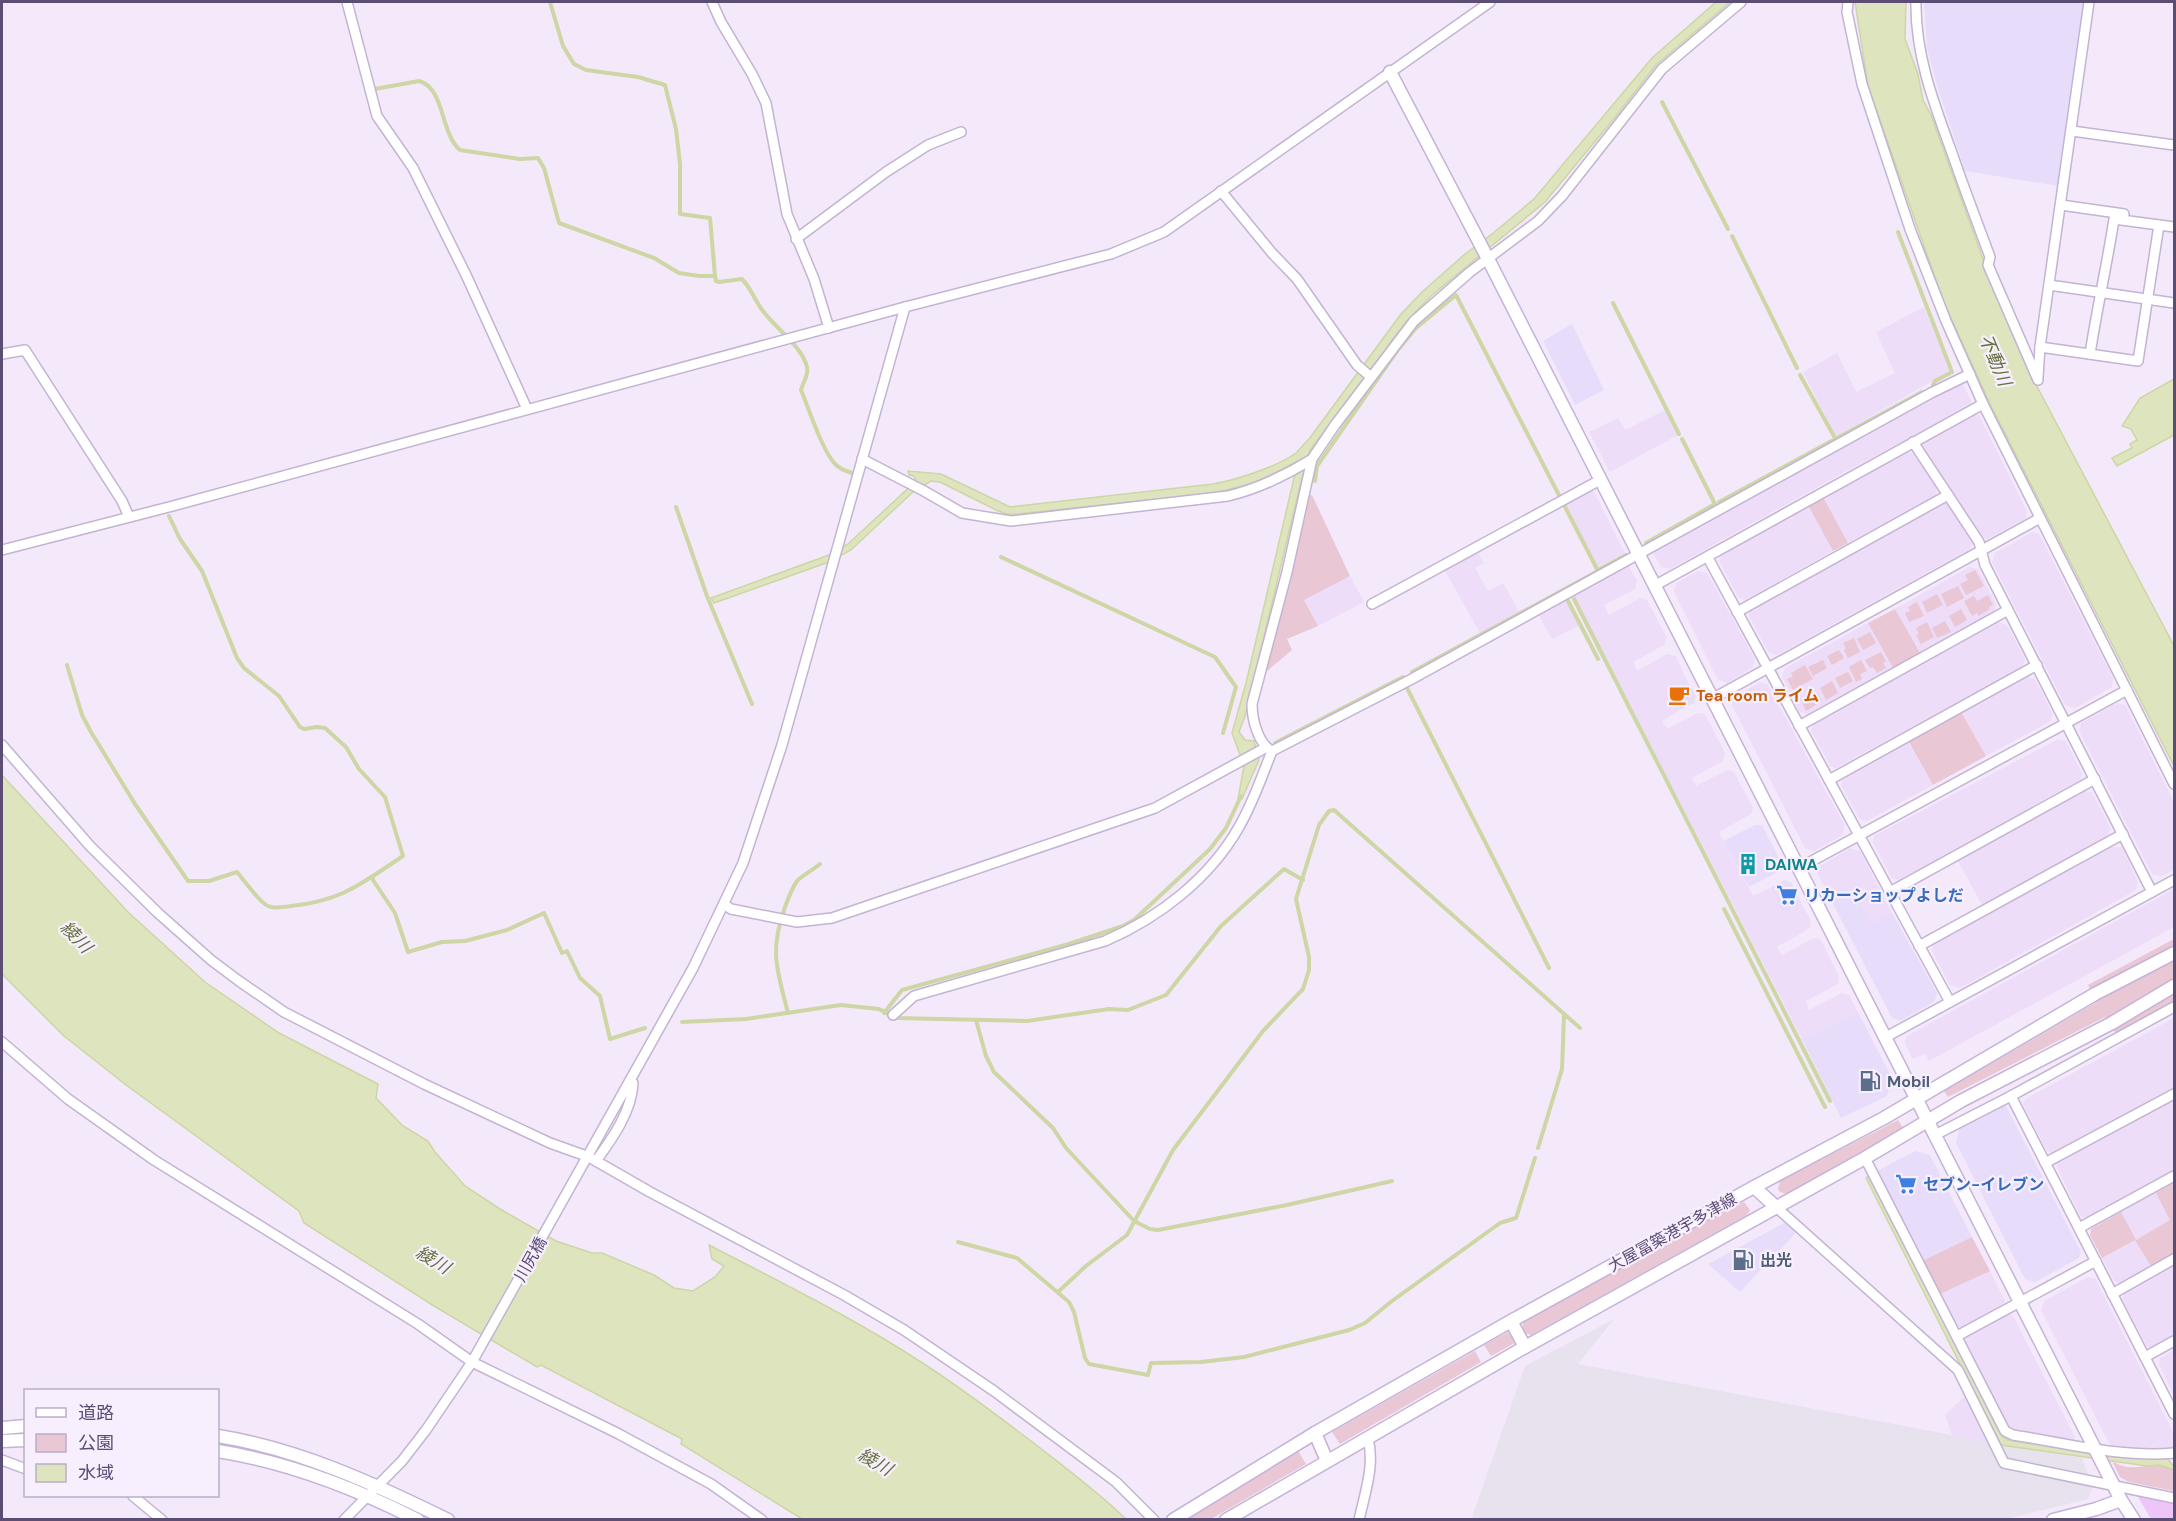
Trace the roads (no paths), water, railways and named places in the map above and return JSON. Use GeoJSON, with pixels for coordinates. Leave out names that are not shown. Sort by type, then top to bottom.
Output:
{"type":"FeatureCollection","features":[{"type":"Feature","properties":{"kind":"main road"},"geometry":{"type":"LineString","coordinates":[[1390,72],[1487,257],[2121,1500],[2134,1520]]}},
{"type":"Feature","properties":{"kind":"main road","name":"大屋冨築港宇多津線"},"geometry":{"type":"LineString","coordinates":[[1173,1520],[1315,1433],[1511,1322],[1917,1099],[2095,994],[2175,953]]}},
{"type":"Feature","properties":{"kind":"main road","name":"大屋冨築港宇多津線"},"geometry":{"type":"LineString","coordinates":[[1226,1520],[1525,1347],[1865,1158],[1961,1101],[2112,1023],[2175,986]]}},
{"type":"Feature","properties":{"kind":"main road"},"geometry":{"type":"LineString","coordinates":[[1754,1187],[1776,1207]]}},
{"type":"Feature","properties":{"kind":"main road"},"geometry":{"type":"LineString","coordinates":[[1511,1322],[1525,1347]]}},
{"type":"Feature","properties":{"kind":"main road"},"geometry":{"type":"LineString","coordinates":[[2,1428],[24,1426]]}},
{"type":"Feature","properties":{"kind":"main road"},"geometry":{"type":"LineString","coordinates":[[1315,1433],[1327,1461]]}},
{"type":"Feature","properties":{"kind":"main road"},"geometry":{"type":"LineString","coordinates":[[219,1436],[277,1450],[378,1485],[448,1520]]}},
{"type":"Feature","properties":{"kind":"main road"},"geometry":{"type":"LineString","coordinates":[[2,1441],[24,1440]]}},
{"type":"Feature","properties":{"kind":"main road"},"geometry":{"type":"LineString","coordinates":[[219,1451],[302,1472],[368,1496],[418,1520]]}},
{"type":"Feature","properties":{"kind":"main road"},"geometry":{"type":"LineString","coordinates":[[2053,1520],[2121,1500]]}},
{"type":"Feature","properties":{"kind":"street"},"geometry":{"type":"LineString","coordinates":[[347,2],[377,116],[413,168],[467,277],[527,409]]}},
{"type":"Feature","properties":{"kind":"street"},"geometry":{"type":"LineString","coordinates":[[712,2],[766,103],[785,207],[814,279],[829,328]]}},
{"type":"Feature","properties":{"kind":"street"},"geometry":{"type":"LineString","coordinates":[[2,550],[905,307],[1111,254],[1164,232],[1490,2]]}},
{"type":"Feature","properties":{"kind":"street"},"geometry":{"type":"LineString","coordinates":[[862,459],[962,513],[1011,521],[1228,496],[1253,490],[1294,470],[1310,460],[1370,376],[1414,321],[1487,257],[1538,221],[1562,196],[1662,69],[1741,2]]}},
{"type":"Feature","properties":{"kind":"street"},"geometry":{"type":"LineString","coordinates":[[1848,2],[1847,12],[1860,74],[1924,266],[1983,404],[2175,784]]}},
{"type":"Feature","properties":{"kind":"street"},"geometry":{"type":"LineString","coordinates":[[1917,2],[1916,25],[1920,54],[1936,110],[1990,257],[1988,265],[2038,380],[2040,346],[2090,2]]}},
{"type":"Feature","properties":{"kind":"street"},"geometry":{"type":"LineString","coordinates":[[2072,131],[2175,145]]}},
{"type":"Feature","properties":{"kind":"street"},"geometry":{"type":"LineString","coordinates":[[796,239],[886,172],[928,145],[961,132]]}},
{"type":"Feature","properties":{"kind":"street"},"geometry":{"type":"LineString","coordinates":[[1221,190],[1272,253],[1297,279],[1358,365],[1370,376]]}},
{"type":"Feature","properties":{"kind":"street"},"geometry":{"type":"LineString","coordinates":[[2061,205],[2175,221]]}},
{"type":"Feature","properties":{"kind":"street"},"geometry":{"type":"LineString","coordinates":[[2090,354],[2114,219],[2175,227]]}},
{"type":"Feature","properties":{"kind":"street"},"geometry":{"type":"LineString","coordinates":[[2040,346],[2138,361],[2159,225]]}},
{"type":"Feature","properties":{"kind":"street"},"geometry":{"type":"LineString","coordinates":[[2049,285],[2175,303]]}},
{"type":"Feature","properties":{"kind":"street","name":"川尻橋"},"geometry":{"type":"LineString","coordinates":[[344,1520],[402,1461],[475,1358],[589,1161],[725,905],[743,863],[782,745],[905,307]]}},
{"type":"Feature","properties":{"kind":"street"},"geometry":{"type":"LineString","coordinates":[[2,354],[25,350],[122,501],[129,517]]}},
{"type":"Feature","properties":{"kind":"street"},"geometry":{"type":"LineString","coordinates":[[725,905],[731,909],[797,922],[832,918],[1155,808],[1241,761],[1410,680],[1931,393],[1970,374]]}},
{"type":"Feature","properties":{"kind":"street"},"geometry":{"type":"LineString","coordinates":[[1654,586],[1708,558],[1716,551],[1912,441],[1983,404]]}},
{"type":"Feature","properties":{"kind":"street"},"geometry":{"type":"LineString","coordinates":[[1912,441],[1979,542],[1985,565],[2152,892]]}},
{"type":"Feature","properties":{"kind":"street"},"geometry":{"type":"LineString","coordinates":[[893,1015],[914,996],[1105,941],[1142,923],[1182,893],[1226,847],[1251,804],[1266,749],[1252,716],[1252,704],[1287,572],[1310,460]]}},
{"type":"Feature","properties":{"kind":"street"},"geometry":{"type":"LineString","coordinates":[[1372,604],[1600,480]]}},
{"type":"Feature","properties":{"kind":"street"},"geometry":{"type":"LineString","coordinates":[[1737,612],[1948,495]]}},
{"type":"Feature","properties":{"kind":"street"},"geometry":{"type":"LineString","coordinates":[[1712,699],[1981,553],[2040,518]]}},
{"type":"Feature","properties":{"kind":"street"},"geometry":{"type":"LineString","coordinates":[[1708,558],[1950,1002]]}},
{"type":"Feature","properties":{"kind":"street"},"geometry":{"type":"LineString","coordinates":[[1799,726],[2008,610]]}},
{"type":"Feature","properties":{"kind":"street"},"geometry":{"type":"LineString","coordinates":[[1829,780],[2037,665]]}},
{"type":"Feature","properties":{"kind":"street"},"geometry":{"type":"LineString","coordinates":[[1799,868],[2127,690]]}},
{"type":"Feature","properties":{"kind":"street"},"geometry":{"type":"LineString","coordinates":[[2,745],[90,846],[158,912],[211,960],[284,1012],[424,1084],[589,1161],[904,1330],[994,1391],[1116,1482],[1154,1520]]}},
{"type":"Feature","properties":{"kind":"street"},"geometry":{"type":"LineString","coordinates":[[1890,892],[2095,779]]}},
{"type":"Feature","properties":{"kind":"street"},"geometry":{"type":"LineString","coordinates":[[1919,946],[2123,834]]}},
{"type":"Feature","properties":{"kind":"street"},"geometry":{"type":"LineString","coordinates":[[1886,1037],[2175,880]]}},
{"type":"Feature","properties":{"kind":"street"},"geometry":{"type":"LineString","coordinates":[[1935,1135],[2175,1007]]}},
{"type":"Feature","properties":{"kind":"street"},"geometry":{"type":"LineString","coordinates":[[2,1042],[68,1098],[154,1160],[475,1358],[711,1484],[762,1520]]}},
{"type":"Feature","properties":{"kind":"street"},"geometry":{"type":"LineString","coordinates":[[2045,1163],[2175,1094]]}},
{"type":"Feature","properties":{"kind":"street"},"geometry":{"type":"LineString","coordinates":[[2011,1096],[2175,1414]]}},
{"type":"Feature","properties":{"kind":"street"},"geometry":{"type":"LineString","coordinates":[[1865,1158],[2008,1434],[2147,1454],[2175,1453]]}},
{"type":"Feature","properties":{"kind":"street"},"geometry":{"type":"LineString","coordinates":[[2079,1228],[2175,1176]]}},
{"type":"Feature","properties":{"kind":"street"},"geometry":{"type":"LineString","coordinates":[[1776,1207],[1959,1370],[2004,1463],[2175,1498]]}},
{"type":"Feature","properties":{"kind":"street"},"geometry":{"type":"LineString","coordinates":[[2112,1294],[2175,1259]]}},
{"type":"Feature","properties":{"kind":"street"},"geometry":{"type":"LineString","coordinates":[[1957,1336],[2096,1261]]}},
{"type":"Feature","properties":{"kind":"street"},"geometry":{"type":"LineString","coordinates":[[2145,1358],[2175,1341]]}},
{"type":"Feature","properties":{"kind":"street"},"geometry":{"type":"LineString","coordinates":[[1359,1520],[1371,1468],[1368,1438]]}},
{"type":"Feature","properties":{"kind":"street"},"geometry":{"type":"LineString","coordinates":[[2,1460],[24,1468]]}},
{"type":"Feature","properties":{"kind":"street"},"geometry":{"type":"LineString","coordinates":[[134,1497],[162,1520]]}},
{"type":"Feature","properties":{"kind":"water"},"geometry":{"type":"Polygon","coordinates":[[[1716,2],[1730,2],[1656,65],[1545,202],[1431,296],[1406,322],[1310,450],[1245,716],[1239,732],[1245,740],[1254,741],[1259,760],[1242,799],[1238,799],[1244,766],[1232,733],[1246,683],[1298,461],[1254,483],[1214,493],[1017,514],[998,511],[940,482],[931,481],[914,491],[851,550],[829,562],[714,603],[711,598],[829,555],[848,544],[916,481],[908,471],[941,474],[1010,507],[1213,484],[1256,472],[1288,458],[1309,439],[1401,314],[1465,254],[1534,199],[1652,58],[1716,2]]]}},
{"type":"Feature","properties":{"kind":"water","name":"不動川"},"geometry":{"type":"Polygon","coordinates":[[[1855,2],[1906,2],[1905,39],[1918,74],[1923,100],[1931,115],[1996,295],[2032,377],[2174,646],[2174,766],[1991,406],[1944,303],[1868,86],[1855,2]]]}},
{"type":"Feature","properties":{"kind":"water"},"geometry":{"type":"Polygon","coordinates":[[[2174,379],[2174,435],[2117,466],[2112,458],[2132,448],[2130,444],[2137,440],[2131,429],[2122,426],[2140,398],[2174,379]]]}},
{"type":"Feature","properties":{"kind":"water","name":"綾川"},"geometry":{"type":"Polygon","coordinates":[[[2,775],[128,912],[205,982],[279,1033],[378,1084],[376,1098],[403,1126],[428,1141],[465,1186],[556,1241],[592,1253],[602,1253],[654,1275],[674,1288],[693,1291],[715,1277],[724,1266],[712,1259],[709,1245],[845,1317],[938,1374],[981,1403],[1058,1462],[1126,1519],[802,1519],[681,1444],[682,1439],[541,1365],[537,1367],[434,1306],[304,1223],[299,1211],[126,1085],[64,1036],[2,974],[2,775]]]}},
{"type":"Feature","properties":{"kind":"water"},"geometry":{"type":"Polygon","coordinates":[[[1869,1176],[2002,1436],[2008,1440],[2122,1457],[2168,1459],[2174,1470],[2160,1465],[2147,1466],[2001,1445],[1866,1178],[1869,1176]]]}},
{"type":"Feature","properties":{"kind":"waterway"},"geometry":{"type":"LineString","coordinates":[[550,2],[563,46],[574,64],[586,70],[638,77],[665,85],[676,129],[680,164],[680,214],[710,218],[715,276]]}},
{"type":"Feature","properties":{"kind":"waterway"},"geometry":{"type":"LineString","coordinates":[[375,89],[419,81],[434,92],[449,133],[460,150],[520,159],[538,158],[544,168],[559,223],[654,258],[679,273],[715,276],[716,281],[719,282],[742,279],[763,311],[804,359],[807,373],[801,390],[816,429],[830,458],[843,470],[852,473]]}},
{"type":"Feature","properties":{"kind":"waterway"},"geometry":{"type":"LineString","coordinates":[[1662,102],[1728,229]]}},
{"type":"Feature","properties":{"kind":"waterway"},"geometry":{"type":"LineString","coordinates":[[1898,232],[1952,372],[1935,381],[1933,385]]}},
{"type":"Feature","properties":{"kind":"waterway"},"geometry":{"type":"LineString","coordinates":[[1732,236],[1797,368]]}},
{"type":"Feature","properties":{"kind":"waterway"},"geometry":{"type":"LineString","coordinates":[[1315,481],[1317,466],[1397,351],[1416,328],[1456,295],[1598,571],[1412,672]]}},
{"type":"Feature","properties":{"kind":"waterway"},"geometry":{"type":"LineString","coordinates":[[1613,303],[1679,434]]}},
{"type":"Feature","properties":{"kind":"waterway"},"geometry":{"type":"LineString","coordinates":[[1800,375],[1835,438]]}},
{"type":"Feature","properties":{"kind":"waterway"},"geometry":{"type":"LineString","coordinates":[[1719,502],[1922,392]]}},
{"type":"Feature","properties":{"kind":"waterway"},"geometry":{"type":"LineString","coordinates":[[1646,543],[1715,504],[1682,439]]}},
{"type":"Feature","properties":{"kind":"waterway"},"geometry":{"type":"LineString","coordinates":[[676,507],[707,596],[752,704]]}},
{"type":"Feature","properties":{"kind":"waterway"},"geometry":{"type":"LineString","coordinates":[[67,665],[82,715],[91,732],[135,804],[188,881],[209,881],[237,872],[264,904],[276,908],[309,904],[338,895],[403,856],[385,797],[359,769],[346,747],[325,728],[304,729],[300,727],[279,696],[244,668],[237,658],[202,571],[180,539],[169,516]]}},
{"type":"Feature","properties":{"kind":"waterway"},"geometry":{"type":"LineString","coordinates":[[1598,570],[1626,555]]}},
{"type":"Feature","properties":{"kind":"waterway"},"geometry":{"type":"LineString","coordinates":[[1001,557],[1215,657],[1236,687],[1223,733]]}},
{"type":"Feature","properties":{"kind":"waterway"},"geometry":{"type":"LineString","coordinates":[[1567,599],[1598,659]]}},
{"type":"Feature","properties":{"kind":"waterway"},"geometry":{"type":"LineString","coordinates":[[1574,599],[1830,1101]]}},
{"type":"Feature","properties":{"kind":"waterway"},"geometry":{"type":"LineString","coordinates":[[1275,743],[1403,677]]}},
{"type":"Feature","properties":{"kind":"waterway"},"geometry":{"type":"LineString","coordinates":[[1407,688],[1549,968]]}},
{"type":"Feature","properties":{"kind":"waterway"},"geometry":{"type":"LineString","coordinates":[[884,1013],[902,990],[1069,944],[1123,926],[1134,920],[1210,849],[1226,828],[1241,796]]}},
{"type":"Feature","properties":{"kind":"waterway"},"geometry":{"type":"LineString","coordinates":[[1058,1292],[1086,1266],[1127,1235],[1173,1150],[1263,1031],[1303,989],[1309,970],[1309,957],[1296,899],[1319,825],[1329,811],[1334,810],[1580,1028]]}},
{"type":"Feature","properties":{"kind":"waterway"},"geometry":{"type":"LineString","coordinates":[[788,1013],[776,960],[777,936],[793,887],[797,881],[820,864]]}},
{"type":"Feature","properties":{"kind":"waterway"},"geometry":{"type":"LineString","coordinates":[[682,1022],[746,1019],[841,1005],[879,1009],[896,1018],[1027,1021],[1109,1009],[1128,1010],[1166,995],[1221,926],[1284,869],[1303,880]]}},
{"type":"Feature","properties":{"kind":"waterway"},"geometry":{"type":"LineString","coordinates":[[373,877],[395,913],[408,952],[442,942],[465,941],[507,930],[544,913],[562,953],[567,951],[580,978],[600,996],[610,1039],[645,1028]]}},
{"type":"Feature","properties":{"kind":"waterway"},"geometry":{"type":"LineString","coordinates":[[1724,909],[1825,1107]]}},
{"type":"Feature","properties":{"kind":"waterway"},"geometry":{"type":"LineString","coordinates":[[1538,1148],[1562,1069],[1564,1016]]}},
{"type":"Feature","properties":{"kind":"waterway"},"geometry":{"type":"LineString","coordinates":[[976,1020],[986,1056],[994,1072],[1053,1128],[1066,1148],[1134,1221],[1150,1229],[1158,1230],[1287,1205],[1392,1181]]}},
{"type":"Feature","properties":{"kind":"waterway"},"geometry":{"type":"LineString","coordinates":[[958,1242],[1017,1258],[1069,1302],[1074,1312],[1085,1358],[1089,1364],[1148,1375],[1151,1363],[1201,1362],[1244,1357],[1349,1330],[1365,1323],[1500,1223],[1516,1218],[1535,1158]]}},
{"type":"Feature","properties":{"kind":"place","name":"Tea room ライム"},"geometry":{"type":"Point","coordinates":[1679,695]}},
{"type":"Feature","properties":{"kind":"place","name":"DAIWA"},"geometry":{"type":"Point","coordinates":[1748,864]}},
{"type":"Feature","properties":{"kind":"place","name":"リカーショップよしだ"},"geometry":{"type":"Point","coordinates":[1787,895]}},
{"type":"Feature","properties":{"kind":"place","name":"Mobil"},"geometry":{"type":"Point","coordinates":[1870,1081]}},
{"type":"Feature","properties":{"kind":"place","name":"セブン-イレブン"},"geometry":{"type":"Point","coordinates":[1906,1184]}},
{"type":"Feature","properties":{"kind":"place","name":"出光"},"geometry":{"type":"Point","coordinates":[1743,1260]}}]}
